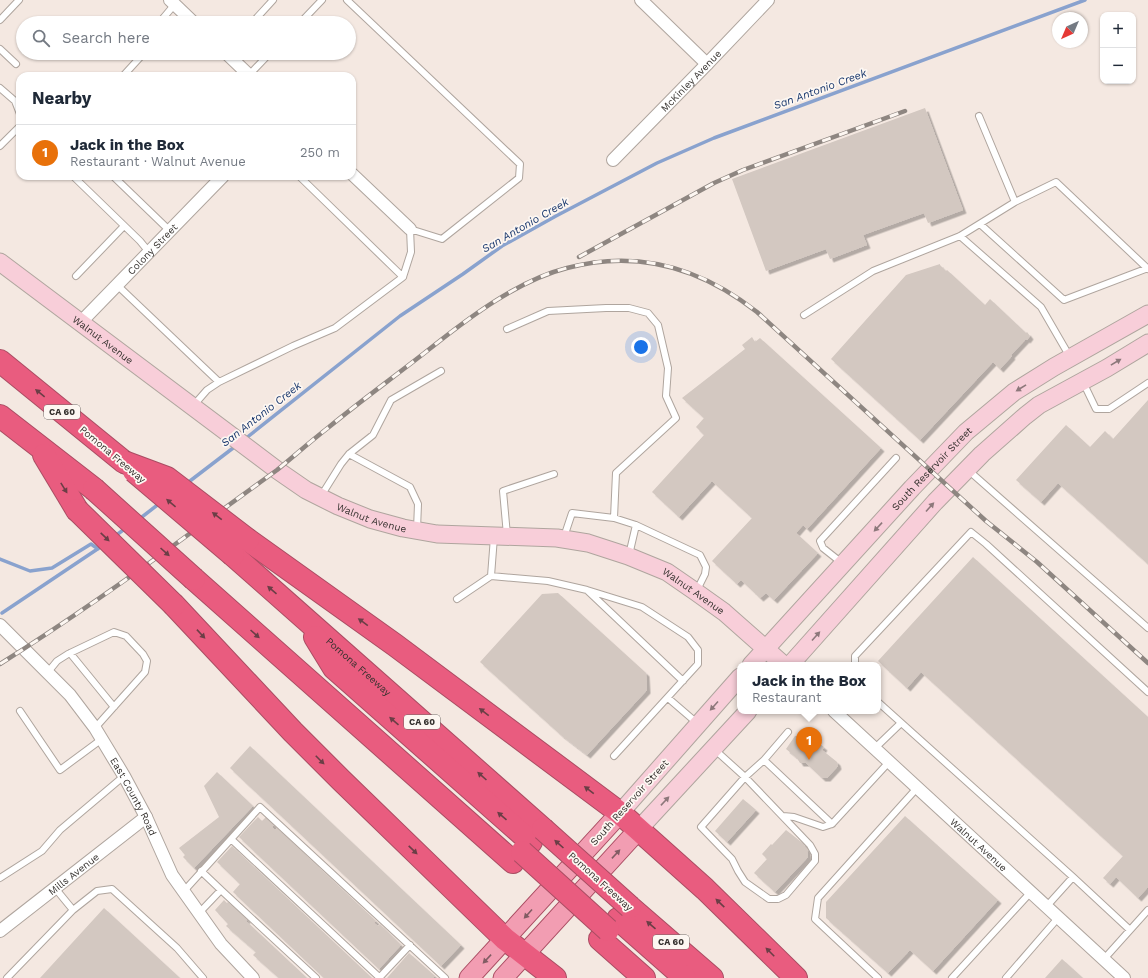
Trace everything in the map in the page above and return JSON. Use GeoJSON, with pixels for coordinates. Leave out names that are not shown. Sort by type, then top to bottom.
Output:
{"type":"FeatureCollection","features":[{"type":"Feature","properties":{"kind":"highway","name":"Pomona Freeway"},"geometry":{"type":"LineString","coordinates":[[0,361],[124,462],[302,616],[527,846],[614,924],[712,978]]}},
{"type":"Feature","properties":{"kind":"highway","name":"Pomona Freeway"},"geometry":{"type":"LineString","coordinates":[[0,416],[36,442],[94,489],[276,652],[527,846],[614,924],[644,978]]}},
{"type":"Feature","properties":{"kind":"highway"},"geometry":{"type":"LineString","coordinates":[[36,442],[77,510],[174,605],[309,748],[505,939],[523,955],[555,978]]}},
{"type":"Feature","properties":{"kind":"highway"},"geometry":{"type":"LineString","coordinates":[[124,462],[167,478],[248,540],[395,645],[620,813],[705,889],[796,978]]}},
{"type":"Feature","properties":{"kind":"highway"},"geometry":{"type":"LineString","coordinates":[[614,924],[663,978]]}},
{"type":"Feature","properties":{"kind":"highway"},"geometry":{"type":"LineString","coordinates":[[614,924],[685,978]]}},
{"type":"Feature","properties":{"kind":"main road","name":"Walnut Avenue"},"geometry":{"type":"LineString","coordinates":[[0,262],[230,433],[277,470],[306,490],[321,498],[370,519],[403,528],[437,534],[563,539],[588,543],[629,556],[667,572],[696,592],[724,612],[781,662]]}},
{"type":"Feature","properties":{"kind":"main road","name":"South Reservoir Street"},"geometry":{"type":"LineString","coordinates":[[754,662],[912,488],[966,432],[1014,392],[1070,358],[1148,314]]}},
{"type":"Feature","properties":{"kind":"main road"},"geometry":{"type":"LineString","coordinates":[[793,662],[935,502],[982,454],[1039,405],[1148,343]]}},
{"type":"Feature","properties":{"kind":"main road"},"geometry":{"type":"LineString","coordinates":[[1070,358],[1082,381]]}},
{"type":"Feature","properties":{"kind":"main road","name":"South Reservoir Street"},"geometry":{"type":"LineString","coordinates":[[469,978],[620,813],[737,680]]}},
{"type":"Feature","properties":{"kind":"main road"},"geometry":{"type":"LineString","coordinates":[[502,978],[745,714]]}},
{"type":"Feature","properties":{"kind":"street"},"geometry":{"type":"LineString","coordinates":[[641,0],[707,64]]}},
{"type":"Feature","properties":{"kind":"street","name":"McKinley Avenue"},"geometry":{"type":"LineString","coordinates":[[613,160],[768,0]]}},
{"type":"Feature","properties":{"kind":"street"},"geometry":{"type":"LineString","coordinates":[[172,2],[187,16]]}},
{"type":"Feature","properties":{"kind":"street"},"geometry":{"type":"LineString","coordinates":[[233,60],[246,72]]}},
{"type":"Feature","properties":{"kind":"street"},"geometry":{"type":"LineString","coordinates":[[356,178],[410,230]]}},
{"type":"Feature","properties":{"kind":"street","name":"Colony Street"},"geometry":{"type":"LineString","coordinates":[[81,322],[219,180]]}},
{"type":"Feature","properties":{"kind":"street","name":"East County Road"},"geometry":{"type":"LineString","coordinates":[[0,625],[70,695],[95,728],[124,776],[146,817],[172,875],[221,944],[253,978]]}},
{"type":"Feature","properties":{"kind":"street","name":"Walnut Avenue"},"geometry":{"type":"LineString","coordinates":[[837,714],[1124,978]]}},
{"type":"Feature","properties":{"kind":"street","name":"Mills Avenue"},"geometry":{"type":"LineString","coordinates":[[0,930],[146,817]]}},
{"type":"Feature","properties":{"kind":"lane"},"geometry":{"type":"LineString","coordinates":[[0,20],[19,0]]}},
{"type":"Feature","properties":{"kind":"lane"},"geometry":{"type":"LineString","coordinates":[[258,16],[273,0]]}},
{"type":"Feature","properties":{"kind":"lane"},"geometry":{"type":"LineString","coordinates":[[307,16],[322,0]]}},
{"type":"Feature","properties":{"kind":"lane"},"geometry":{"type":"LineString","coordinates":[[193,406],[207,390],[219,382],[293,346],[335,328],[403,277],[411,252],[410,230],[442,239],[519,178],[520,164],[347,0]]}},
{"type":"Feature","properties":{"kind":"lane"},"geometry":{"type":"LineString","coordinates":[[163,16],[172,2]]}},
{"type":"Feature","properties":{"kind":"lane"},"geometry":{"type":"LineString","coordinates":[[0,49],[16,64]]}},
{"type":"Feature","properties":{"kind":"lane"},"geometry":{"type":"LineString","coordinates":[[127,72],[138,60]]}},
{"type":"Feature","properties":{"kind":"lane"},"geometry":{"type":"LineString","coordinates":[[252,72],[263,60]]}},
{"type":"Feature","properties":{"kind":"lane"},"geometry":{"type":"LineString","coordinates":[[0,88],[16,104]]}},
{"type":"Feature","properties":{"kind":"lane"},"geometry":{"type":"LineString","coordinates":[[979,116],[1015,202]]}},
{"type":"Feature","properties":{"kind":"lane"},"geometry":{"type":"LineString","coordinates":[[0,146],[16,130]]}},
{"type":"Feature","properties":{"kind":"lane"},"geometry":{"type":"LineString","coordinates":[[77,180],[149,252]]}},
{"type":"Feature","properties":{"kind":"lane"},"geometry":{"type":"LineString","coordinates":[[117,180],[170,231]]}},
{"type":"Feature","properties":{"kind":"lane"},"geometry":{"type":"LineString","coordinates":[[303,180],[403,277]]}},
{"type":"Feature","properties":{"kind":"lane"},"geometry":{"type":"LineString","coordinates":[[804,315],[873,271],[960,236],[1015,202],[1056,182],[1148,268],[1064,300],[980,224]]}},
{"type":"Feature","properties":{"kind":"lane"},"geometry":{"type":"LineString","coordinates":[[76,276],[124,226]]}},
{"type":"Feature","properties":{"kind":"lane"},"geometry":{"type":"LineString","coordinates":[[960,236],[1041,308],[1070,358]]}},
{"type":"Feature","properties":{"kind":"lane"},"geometry":{"type":"LineString","coordinates":[[118,285],[219,382]]}},
{"type":"Feature","properties":{"kind":"lane"},"geometry":{"type":"LineString","coordinates":[[507,329],[548,311],[606,308],[629,308],[648,313],[658,325],[668,368],[666,396],[676,418],[616,473],[614,518]]}},
{"type":"Feature","properties":{"kind":"lane"},"geometry":{"type":"LineString","coordinates":[[321,498],[341,464],[349,454],[373,435],[391,400],[441,371]]}},
{"type":"Feature","properties":{"kind":"lane"},"geometry":{"type":"LineString","coordinates":[[1082,381],[1096,409],[1109,409],[1148,383]]}},
{"type":"Feature","properties":{"kind":"lane"},"geometry":{"type":"LineString","coordinates":[[349,454],[410,487],[418,504],[417,530]]}},
{"type":"Feature","properties":{"kind":"lane"},"geometry":{"type":"LineString","coordinates":[[843,564],[823,548],[820,541],[896,458]]}},
{"type":"Feature","properties":{"kind":"lane"},"geometry":{"type":"LineString","coordinates":[[967,469],[1148,628]]}},
{"type":"Feature","properties":{"kind":"lane"},"geometry":{"type":"LineString","coordinates":[[491,576],[501,536],[503,491],[554,474]]}},
{"type":"Feature","properties":{"kind":"lane"},"geometry":{"type":"LineString","coordinates":[[563,539],[572,513],[614,518],[636,525],[700,555],[706,567],[705,574],[696,592]]}},
{"type":"Feature","properties":{"kind":"lane"},"geometry":{"type":"LineString","coordinates":[[629,556],[636,525]]}},
{"type":"Feature","properties":{"kind":"lane"},"geometry":{"type":"LineString","coordinates":[[854,662],[855,656],[972,532],[1148,692]]}},
{"type":"Feature","properties":{"kind":"lane"},"geometry":{"type":"LineString","coordinates":[[457,599],[491,576],[548,581],[587,590],[642,607],[688,637],[698,650],[698,664],[614,756]]}},
{"type":"Feature","properties":{"kind":"lane"},"geometry":{"type":"LineString","coordinates":[[587,590],[683,681]]}},
{"type":"Feature","properties":{"kind":"lane"},"geometry":{"type":"LineString","coordinates":[[48,672],[70,653],[114,632],[126,636],[143,654],[147,661],[145,672],[95,728]]}},
{"type":"Feature","properties":{"kind":"lane"},"geometry":{"type":"LineString","coordinates":[[70,653],[114,707]]}},
{"type":"Feature","properties":{"kind":"lane"},"geometry":{"type":"LineString","coordinates":[[668,698],[699,724]]}},
{"type":"Feature","properties":{"kind":"lane"},"geometry":{"type":"LineString","coordinates":[[881,705],[1130,930]]}},
{"type":"Feature","properties":{"kind":"lane"},"geometry":{"type":"LineString","coordinates":[[20,711],[60,770],[102,739]]}},
{"type":"Feature","properties":{"kind":"lane"},"geometry":{"type":"LineString","coordinates":[[874,749],[901,723]]}},
{"type":"Feature","properties":{"kind":"lane"},"geometry":{"type":"LineString","coordinates":[[714,749],[745,777],[783,816],[810,845],[815,854],[815,861],[786,895],[778,899],[769,899],[745,882],[732,859],[701,827],[745,777],[764,760],[788,732]]}},
{"type":"Feature","properties":{"kind":"lane"},"geometry":{"type":"LineString","coordinates":[[764,760],[832,824]]}},
{"type":"Feature","properties":{"kind":"lane"},"geometry":{"type":"LineString","coordinates":[[783,816],[794,817],[823,827],[832,824],[889,762]]}},
{"type":"Feature","properties":{"kind":"lane"},"geometry":{"type":"LineString","coordinates":[[0,878],[42,851],[60,830],[124,776]]}},
{"type":"Feature","properties":{"kind":"lane"},"geometry":{"type":"LineString","coordinates":[[878,978],[815,919],[818,898],[917,788]]}},
{"type":"Feature","properties":{"kind":"lane"},"geometry":{"type":"LineString","coordinates":[[184,891],[260,806],[445,978]]}},
{"type":"Feature","properties":{"kind":"lane"},"geometry":{"type":"LineString","coordinates":[[230,839],[380,978],[410,946]]}},
{"type":"Feature","properties":{"kind":"lane"},"geometry":{"type":"LineString","coordinates":[[202,871],[316,978]]}},
{"type":"Feature","properties":{"kind":"lane"},"geometry":{"type":"LineString","coordinates":[[1046,907],[1073,877]]}},
{"type":"Feature","properties":{"kind":"lane"},"geometry":{"type":"LineString","coordinates":[[55,888],[73,910]]}},
{"type":"Feature","properties":{"kind":"lane"},"geometry":{"type":"LineString","coordinates":[[7,978],[73,910],[97,891],[112,889],[178,948],[203,978]]}},
{"type":"Feature","properties":{"kind":"lane"},"geometry":{"type":"LineString","coordinates":[[199,912],[221,890]]}},
{"type":"Feature","properties":{"kind":"lane"},"geometry":{"type":"LineString","coordinates":[[952,978],[1030,893]]}},
{"type":"Feature","properties":{"kind":"lane"},"geometry":{"type":"LineString","coordinates":[[1104,959],[1148,910]]}},
{"type":"Feature","properties":{"kind":"lane"},"geometry":{"type":"LineString","coordinates":[[1006,978],[1058,918]]}},
{"type":"Feature","properties":{"kind":"building"},"geometry":{"type":"Polygon","coordinates":[[[925,108],[963,210],[928,223],[924,213],[863,235],[867,245],[830,259],[826,249],[766,271],[732,179],[925,108]]]}},
{"type":"Feature","properties":{"kind":"building"},"geometry":{"type":"Polygon","coordinates":[[[940,264],[985,305],[990,299],[1030,336],[1011,355],[1012,356],[1000,369],[993,362],[920,440],[831,359],[906,275],[940,264]]]}},
{"type":"Feature","properties":{"kind":"building"},"geometry":{"type":"Polygon","coordinates":[[[752,337],[755,342],[760,338],[881,448],[807,529],[803,525],[796,533],[818,553],[774,600],[766,593],[760,598],[741,580],[737,584],[712,561],[752,518],[712,481],[679,517],[652,492],[704,435],[696,427],[704,418],[682,398],[745,349],[742,345],[752,337]]]}},
{"type":"Feature","properties":{"kind":"building"},"geometry":{"type":"Polygon","coordinates":[[[1148,400],[1148,564],[1058,483],[1041,502],[1016,480],[1066,425],[1090,447],[1105,431],[1113,439],[1148,400]]]}},
{"type":"Feature","properties":{"kind":"building"},"geometry":{"type":"Polygon","coordinates":[[[973,557],[1148,717],[1148,887],[1138,898],[1116,877],[1110,884],[1103,878],[1123,856],[921,672],[907,688],[881,664],[881,662],[878,661],[973,557]]]}},
{"type":"Feature","properties":{"kind":"building"},"geometry":{"type":"Polygon","coordinates":[[[558,593],[646,673],[647,690],[587,755],[561,735],[480,662],[542,594],[558,593]]]}},
{"type":"Feature","properties":{"kind":"building"},"geometry":{"type":"Polygon","coordinates":[[[806,733],[819,745],[820,744],[824,747],[822,750],[837,762],[838,766],[827,778],[822,778],[806,763],[800,763],[797,758],[786,749],[795,736],[799,736],[806,733]]]}},
{"type":"Feature","properties":{"kind":"building"},"geometry":{"type":"Polygon","coordinates":[[[250,746],[461,945],[441,966],[230,768],[250,746]]]}},
{"type":"Feature","properties":{"kind":"building"},"geometry":{"type":"Polygon","coordinates":[[[217,772],[253,806],[194,868],[183,857],[185,855],[179,848],[219,817],[204,786],[217,772]]]}},
{"type":"Feature","properties":{"kind":"building"},"geometry":{"type":"Polygon","coordinates":[[[743,799],[756,810],[727,842],[715,831],[743,799]]]}},
{"type":"Feature","properties":{"kind":"building"},"geometry":{"type":"Polygon","coordinates":[[[905,816],[998,900],[933,971],[910,950],[888,973],[826,918],[826,902],[905,816]]]}},
{"type":"Feature","properties":{"kind":"building"},"geometry":{"type":"Polygon","coordinates":[[[258,817],[262,821],[266,817],[274,825],[272,827],[275,830],[277,828],[376,921],[374,923],[378,926],[380,924],[401,945],[379,969],[239,837],[258,817]]]}},
{"type":"Feature","properties":{"kind":"building"},"geometry":{"type":"Polygon","coordinates":[[[786,830],[805,845],[804,846],[807,849],[808,857],[775,892],[754,873],[767,859],[762,854],[786,830]]]}},
{"type":"Feature","properties":{"kind":"building"},"geometry":{"type":"Polygon","coordinates":[[[232,846],[372,978],[324,978],[233,892],[240,884],[217,862],[232,846]]]}},
{"type":"Feature","properties":{"kind":"building"},"geometry":{"type":"Polygon","coordinates":[[[224,900],[247,919],[246,921],[307,978],[279,978],[253,955],[256,952],[226,926],[228,924],[215,910],[224,900]]]}},
{"type":"Feature","properties":{"kind":"building"},"geometry":{"type":"Polygon","coordinates":[[[104,908],[180,978],[40,978],[104,908]]]}},
{"type":"Feature","properties":{"kind":"building"},"geometry":{"type":"Polygon","coordinates":[[[409,953],[435,976],[433,978],[387,978],[409,953]]]}},
{"type":"Feature","properties":{"kind":"building"},"geometry":{"type":"Polygon","coordinates":[[[1062,959],[1083,978],[1045,978],[1062,959]]]}},
{"type":"Feature","properties":{"kind":"waterway","name":"San Antonio Creek"},"geometry":{"type":"LineString","coordinates":[[245,439],[400,316],[502,246],[657,163],[714,138],[1085,0]]}},
{"type":"Feature","properties":{"kind":"waterway","name":"San Antonio Creek"},"geometry":{"type":"LineString","coordinates":[[186,484],[237,445]]}},
{"type":"Feature","properties":{"kind":"waterway","name":"San Antonio Creek"},"geometry":{"type":"LineString","coordinates":[[138,520],[160,503]]}},
{"type":"Feature","properties":{"kind":"waterway","name":"San Antonio Creek"},"geometry":{"type":"LineString","coordinates":[[115,536],[126,528]]}},
{"type":"Feature","properties":{"kind":"waterway"},"geometry":{"type":"LineString","coordinates":[[0,559],[30,571],[52,568],[91,544],[98,549]]}},
{"type":"Feature","properties":{"kind":"waterway","name":"San Antonio Creek"},"geometry":{"type":"LineString","coordinates":[[2,613],[102,546]]}},
{"type":"Feature","properties":{"kind":"railway"},"geometry":{"type":"LineString","coordinates":[[579,257],[714,183],[743,170],[905,111]]}},
{"type":"Feature","properties":{"kind":"railway"},"geometry":{"type":"LineString","coordinates":[[0,664],[107,593],[277,470],[355,406],[463,323],[496,300],[531,281],[567,268],[593,263],[619,261],[644,262],[668,266],[691,274],[714,284],[757,312],[986,521],[1037,562],[1148,663]]}},
{"type":"Feature","properties":{"kind":"place","name":"Jack in the Box"},"geometry":{"type":"Point","coordinates":[809,760]}}]}
